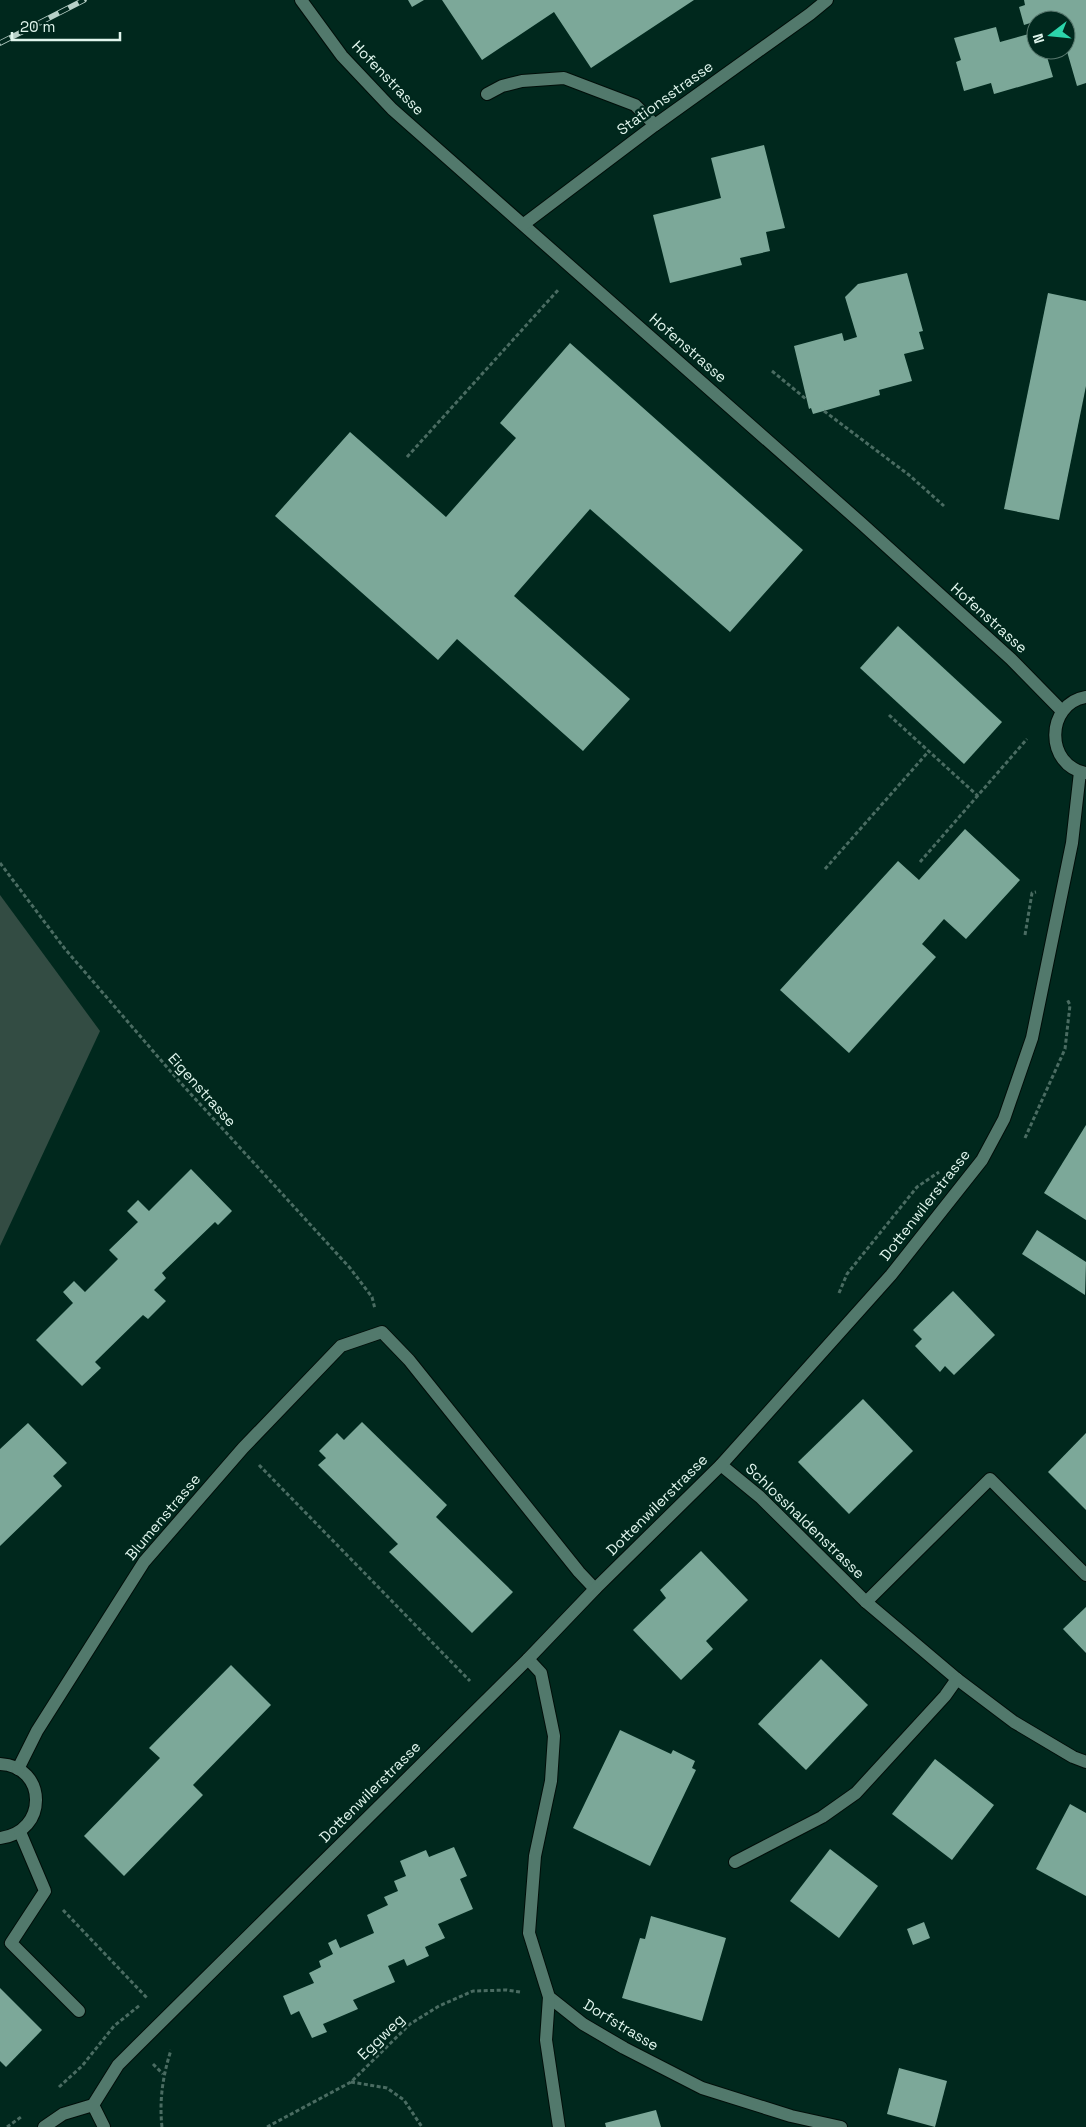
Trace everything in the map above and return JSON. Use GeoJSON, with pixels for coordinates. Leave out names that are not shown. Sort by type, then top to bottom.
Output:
{"type":"FeatureCollection","features":[{"type":"Feature","properties":{"kind":"street","name":"Hofenstrasse"},"geometry":{"type":"LineString","coordinates":[[301,0],[342,56],[392,109],[524,224],[941,596],[1018,666],[1062,711]]}},
{"type":"Feature","properties":{"kind":"street","name":"Stationsstrasse"},"geometry":{"type":"LineString","coordinates":[[524,224],[655,125],[827,0]]}},
{"type":"Feature","properties":{"kind":"street"},"geometry":{"type":"LineString","coordinates":[[487,94],[502,86],[522,81],[564,78],[636,105],[655,125]]}},
{"type":"Feature","properties":{"kind":"street"},"geometry":{"type":"LineString","coordinates":[[1083,772],[1070,766],[1061,757],[1056,746],[1054,734],[1062,711],[1071,703],[1086,697]]}},
{"type":"Feature","properties":{"kind":"street","name":"Dottenwilerstrasse"},"geometry":{"type":"LineString","coordinates":[[93,2105],[118,2066],[528,1659],[720,1464],[914,1248],[982,1160],[1004,1119],[1022,1072],[1036,1022],[1072,843],[1083,772]]}},
{"type":"Feature","properties":{"kind":"street"},"geometry":{"type":"LineString","coordinates":[[382,1332],[409,1360],[595,1589]]}},
{"type":"Feature","properties":{"kind":"street","name":"Blumenstrasse"},"geometry":{"type":"LineString","coordinates":[[18,1769],[37,1732],[144,1562],[243,1448],[341,1346],[382,1332]]}},
{"type":"Feature","properties":{"kind":"street","name":"Schlosshaldenstrasse"},"geometry":{"type":"LineString","coordinates":[[720,1464],[760,1497],[866,1602],[957,1679],[1014,1722],[1073,1757],[1086,1762]]}},
{"type":"Feature","properties":{"kind":"street","name":"Schlosshaldenstrasse"},"geometry":{"type":"LineString","coordinates":[[866,1602],[990,1478],[1086,1575]]}},
{"type":"Feature","properties":{"kind":"street"},"geometry":{"type":"LineString","coordinates":[[528,1659],[541,1673],[554,1736],[552,1781],[535,1856],[529,1933],[549,1997],[546,2040],[559,2127]]}},
{"type":"Feature","properties":{"kind":"street"},"geometry":{"type":"LineString","coordinates":[[735,1862],[822,1817],[856,1793],[945,1696],[957,1679]]}},
{"type":"Feature","properties":{"kind":"street"},"geometry":{"type":"LineString","coordinates":[[0,1764],[18,1769],[28,1777],[34,1788],[37,1800],[36,1812],[29,1823],[20,1832],[9,1837],[0,1838]]}},
{"type":"Feature","properties":{"kind":"street"},"geometry":{"type":"LineString","coordinates":[[20,1832],[45,1891],[11,1944],[79,2011]]}},
{"type":"Feature","properties":{"kind":"street","name":"Dorfstrasse"},"geometry":{"type":"LineString","coordinates":[[549,1997],[583,2024],[624,2048],[702,2088],[791,2116],[841,2127]]}},
{"type":"Feature","properties":{"kind":"street"},"geometry":{"type":"LineString","coordinates":[[44,2127],[63,2114],[93,2105],[104,2127]]}},
{"type":"Feature","properties":{"kind":"path"},"geometry":{"type":"LineString","coordinates":[[407,457],[562,285]]}},
{"type":"Feature","properties":{"kind":"path"},"geometry":{"type":"LineString","coordinates":[[772,371],[806,399]]}},
{"type":"Feature","properties":{"kind":"path"},"geometry":{"type":"LineString","coordinates":[[824,411],[909,474],[944,506]]}},
{"type":"Feature","properties":{"kind":"path"},"geometry":{"type":"LineString","coordinates":[[889,715],[978,796]]}},
{"type":"Feature","properties":{"kind":"path"},"geometry":{"type":"LineString","coordinates":[[920,862],[1027,739]]}},
{"type":"Feature","properties":{"kind":"path"},"geometry":{"type":"LineString","coordinates":[[825,869],[929,751]]}},
{"type":"Feature","properties":{"kind":"path","name":"Eigenstrasse"},"geometry":{"type":"LineString","coordinates":[[0,863],[65,949],[178,1080],[350,1268],[372,1297],[382,1332]]}},
{"type":"Feature","properties":{"kind":"path"},"geometry":{"type":"LineString","coordinates":[[243,1448],[470,1681]]}},
{"type":"Feature","properties":{"kind":"path"},"geometry":{"type":"LineString","coordinates":[[45,1891],[148,1999]]}},
{"type":"Feature","properties":{"kind":"path","name":"Eggweg"},"geometry":{"type":"LineString","coordinates":[[267,2127],[352,2082],[410,2024],[439,2006],[473,1991],[507,1990],[549,1997]]}},
{"type":"Feature","properties":{"kind":"path"},"geometry":{"type":"LineString","coordinates":[[162,2127],[161,2112],[164,2074]]}},
{"type":"Feature","properties":{"kind":"path"},"geometry":{"type":"LineString","coordinates":[[352,2082],[387,2088],[404,2100],[422,2127]]}},
{"type":"Feature","properties":{"kind":"green space"},"geometry":{"type":"Polygon","coordinates":[[[0,895],[100,1031],[0,1246],[0,895]]]}},
{"type":"Feature","properties":{"kind":"building"},"geometry":{"type":"Polygon","coordinates":[[[408,0],[424,0],[412,7],[408,0]]]}},
{"type":"Feature","properties":{"kind":"building"},"geometry":{"type":"Polygon","coordinates":[[[442,0],[694,0],[591,68],[554,12],[482,60],[442,0]]]}},
{"type":"Feature","properties":{"kind":"building"},"geometry":{"type":"Polygon","coordinates":[[[1024,0],[1086,0],[1086,83],[1077,86],[1069,60],[1076,60],[1076,10],[1026,10],[1026,24],[1024,25],[1019,7],[1025,5],[1024,0]]]}},
{"type":"Feature","properties":{"kind":"building"},"geometry":{"type":"Polygon","coordinates":[[[996,27],[1000,42],[1026,35],[1026,60],[1048,60],[1053,77],[994,94],[991,83],[964,91],[956,62],[961,60],[954,38],[996,27]]]}},
{"type":"Feature","properties":{"kind":"building"},"geometry":{"type":"Polygon","coordinates":[[[764,145],[785,228],[766,232],[770,251],[740,258],[742,265],[670,283],[653,215],[721,198],[711,158],[764,145]]]}},
{"type":"Feature","properties":{"kind":"building"},"geometry":{"type":"Polygon","coordinates":[[[907,273],[923,331],[919,332],[924,349],[904,354],[912,381],[879,390],[880,395],[813,414],[811,408],[809,409],[794,346],[842,333],[844,341],[857,337],[845,297],[858,284],[907,273]]]}},
{"type":"Feature","properties":{"kind":"building"},"geometry":{"type":"Polygon","coordinates":[[[1048,293],[1086,301],[1086,386],[1059,520],[1004,509],[1048,293]]]}},
{"type":"Feature","properties":{"kind":"building"},"geometry":{"type":"Polygon","coordinates":[[[570,343],[803,550],[730,632],[590,509],[514,596],[630,699],[583,751],[457,639],[438,660],[275,516],[350,432],[446,517],[516,438],[500,423],[570,343]]]}},
{"type":"Feature","properties":{"kind":"building"},"geometry":{"type":"Polygon","coordinates":[[[898,626],[1002,722],[964,764],[860,668],[898,626]]]}},
{"type":"Feature","properties":{"kind":"building"},"geometry":{"type":"Polygon","coordinates":[[[965,829],[1020,880],[966,939],[944,919],[922,944],[936,957],[849,1053],[780,990],[898,861],[919,880],[965,829]]]}},
{"type":"Feature","properties":{"kind":"building"},"geometry":{"type":"Polygon","coordinates":[[[1086,1125],[1086,1220],[1044,1193],[1086,1125]]]}},
{"type":"Feature","properties":{"kind":"building"},"geometry":{"type":"Polygon","coordinates":[[[191,1169],[232,1211],[218,1225],[215,1222],[162,1273],[166,1278],[154,1290],[166,1301],[148,1319],[143,1315],[95,1362],[101,1368],[82,1386],[36,1340],[73,1303],[63,1292],[74,1281],[85,1292],[118,1259],[109,1250],[138,1222],[127,1211],[138,1200],[149,1211],[191,1169]]]}},
{"type":"Feature","properties":{"kind":"building"},"geometry":{"type":"Polygon","coordinates":[[[1037,1230],[1086,1262],[1085,1295],[1022,1254],[1037,1230]]]}},
{"type":"Feature","properties":{"kind":"building"},"geometry":{"type":"Polygon","coordinates":[[[953,1291],[995,1335],[954,1375],[945,1366],[940,1372],[915,1346],[922,1339],[913,1330],[953,1291]]]}},
{"type":"Feature","properties":{"kind":"building"},"geometry":{"type":"Polygon","coordinates":[[[863,1399],[913,1451],[849,1514],[798,1462],[863,1399]]]}},
{"type":"Feature","properties":{"kind":"building"},"geometry":{"type":"Polygon","coordinates":[[[362,1422],[447,1505],[436,1517],[513,1592],[472,1633],[389,1552],[398,1544],[318,1465],[326,1458],[319,1451],[337,1433],[344,1440],[362,1422]]]}},
{"type":"Feature","properties":{"kind":"building"},"geometry":{"type":"Polygon","coordinates":[[[28,1423],[67,1463],[53,1476],[62,1486],[0,1546],[0,1449],[28,1423]]]}},
{"type":"Feature","properties":{"kind":"building"},"geometry":{"type":"Polygon","coordinates":[[[1086,1433],[1086,1510],[1048,1472],[1086,1433]]]}},
{"type":"Feature","properties":{"kind":"building"},"geometry":{"type":"Polygon","coordinates":[[[701,1551],[748,1600],[706,1641],[713,1649],[681,1680],[633,1630],[666,1598],[660,1590],[701,1551]]]}},
{"type":"Feature","properties":{"kind":"building"},"geometry":{"type":"Polygon","coordinates":[[[1086,1607],[1086,1653],[1063,1629],[1086,1607]]]}},
{"type":"Feature","properties":{"kind":"building"},"geometry":{"type":"Polygon","coordinates":[[[821,1659],[868,1705],[806,1770],[758,1724],[821,1659]]]}},
{"type":"Feature","properties":{"kind":"building"},"geometry":{"type":"Polygon","coordinates":[[[231,1665],[271,1705],[193,1785],[203,1795],[124,1876],[84,1836],[160,1758],[149,1748],[231,1665]]]}},
{"type":"Feature","properties":{"kind":"building"},"geometry":{"type":"Polygon","coordinates":[[[620,1730],[671,1754],[673,1750],[695,1761],[692,1768],[696,1770],[650,1866],[573,1828],[620,1730]]]}},
{"type":"Feature","properties":{"kind":"building"},"geometry":{"type":"Polygon","coordinates":[[[935,1759],[994,1805],[952,1860],[892,1814],[935,1759]]]}},
{"type":"Feature","properties":{"kind":"building"},"geometry":{"type":"Polygon","coordinates":[[[1070,1804],[1086,1813],[1086,1896],[1036,1869],[1070,1804]]]}},
{"type":"Feature","properties":{"kind":"building"},"geometry":{"type":"Polygon","coordinates":[[[454,1847],[467,1876],[460,1879],[473,1909],[438,1924],[445,1938],[425,1947],[429,1956],[407,1966],[404,1959],[388,1966],[395,1982],[353,2000],[358,2009],[323,2024],[327,2032],[312,2038],[299,2011],[291,2015],[283,1996],[314,1983],[309,1973],[321,1967],[319,1961],[333,1954],[328,1943],[336,1939],[340,1948],[374,1933],[367,1915],[388,1905],[384,1897],[398,1891],[394,1881],[406,1876],[400,1861],[426,1850],[429,1857],[454,1847]]]}},
{"type":"Feature","properties":{"kind":"building"},"geometry":{"type":"Polygon","coordinates":[[[830,1849],[878,1886],[839,1938],[790,1901],[830,1849]]]}},
{"type":"Feature","properties":{"kind":"building"},"geometry":{"type":"Polygon","coordinates":[[[651,1916],[726,1938],[702,2021],[622,1998],[640,1938],[645,1939],[651,1916]]]}},
{"type":"Feature","properties":{"kind":"building"},"geometry":{"type":"Polygon","coordinates":[[[924,1922],[930,1938],[913,1945],[907,1929],[924,1922]]]}},
{"type":"Feature","properties":{"kind":"building"},"geometry":{"type":"Polygon","coordinates":[[[0,1988],[42,2030],[6,2067],[0,2061],[0,1988]]]}},
{"type":"Feature","properties":{"kind":"building"},"geometry":{"type":"Polygon","coordinates":[[[899,2068],[947,2081],[935,2127],[887,2114],[899,2068]]]}},
{"type":"Feature","properties":{"kind":"building"},"geometry":{"type":"Polygon","coordinates":[[[656,2110],[661,2127],[606,2127],[605,2123],[656,2110]]]}},
{"type":"Feature","properties":{"kind":"railway"},"geometry":{"type":"LineString","coordinates":[[0,43],[84,0]]}}]}
